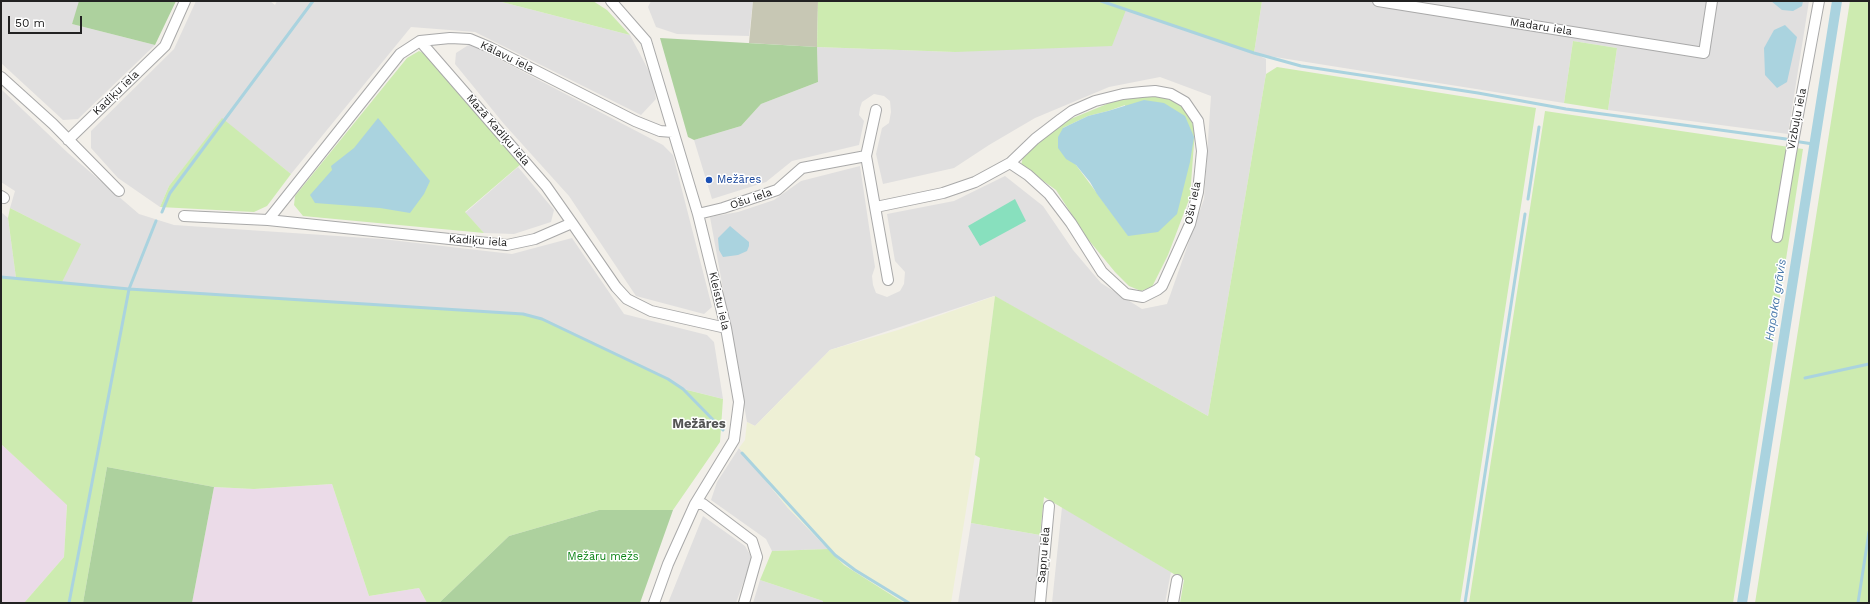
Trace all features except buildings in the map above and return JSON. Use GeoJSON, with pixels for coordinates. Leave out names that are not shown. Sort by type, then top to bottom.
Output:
{"type":"FeatureCollection","features":[{"type":"Feature","properties":{"kind":"street","name":"Kadiķu iela"},"geometry":{"type":"LineString","coordinates":[[68,140],[165,46],[185,1]]}},
{"type":"Feature","properties":{"kind":"street","name":"Kleistu iela"},"geometry":{"type":"LineString","coordinates":[[611,1],[646,41],[698,214],[726,328],[739,402],[734,440],[695,504],[668,564],[654,603]]}},
{"type":"Feature","properties":{"kind":"street","name":"Madaru iela"},"geometry":{"type":"LineString","coordinates":[[1378,1],[1704,53],[1712,1]]}},
{"type":"Feature","properties":{"kind":"street","name":"Vizbuļu iela"},"geometry":{"type":"LineString","coordinates":[[1778,237],[1791,153],[1819,1]]}},
{"type":"Feature","properties":{"kind":"street","name":"Kālavu iela"},"geometry":{"type":"LineString","coordinates":[[268,220],[400,54],[420,41],[450,38],[470,39],[489,47],[635,121],[660,131],[673,132]]}},
{"type":"Feature","properties":{"kind":"street","name":"Mazā Kadiķu iela"},"geometry":{"type":"LineString","coordinates":[[420,41],[546,186],[572,222]]}},
{"type":"Feature","properties":{"kind":"street"},"geometry":{"type":"LineString","coordinates":[[1,77],[53,124],[119,191]]}},
{"type":"Feature","properties":{"kind":"street","name":"Ošu iela"},"geometry":{"type":"LineString","coordinates":[[876,207],[963,187],[1010,163],[1035,139],[1061,119],[1072,111],[1095,101],[1123,94],[1155,91],[1171,94],[1185,102],[1198,121],[1202,151],[1198,192],[1190,224],[1162,286],[1143,297],[1126,294],[1102,272],[1071,223],[1049,194],[1028,175],[1010,163]]}},
{"type":"Feature","properties":{"kind":"street"},"geometry":{"type":"LineString","coordinates":[[876,110],[866,156],[888,280]]}},
{"type":"Feature","properties":{"kind":"street","name":"Ošu iela"},"geometry":{"type":"LineString","coordinates":[[698,214],[723,208],[777,190],[802,168],[866,156]]}},
{"type":"Feature","properties":{"kind":"street","name":"Kadiķu iela"},"geometry":{"type":"LineString","coordinates":[[184,216],[268,220],[507,245],[535,239],[572,222]]}},
{"type":"Feature","properties":{"kind":"street"},"geometry":{"type":"LineString","coordinates":[[572,222],[616,287],[627,299],[652,311],[726,328]]}},
{"type":"Feature","properties":{"kind":"street"},"geometry":{"type":"LineString","coordinates":[[695,504],[703,504],[752,541],[757,557],[744,603]]}},
{"type":"Feature","properties":{"kind":"street","name":"Sapņu iela"},"geometry":{"type":"LineString","coordinates":[[1040,603],[1049,506]]}},
{"type":"Feature","properties":{"kind":"street"},"geometry":{"type":"LineString","coordinates":[[1173,603],[1178,580]]}},
{"type":"Feature","properties":{"kind":"shaded area"},"geometry":{"type":"Polygon","coordinates":[[[1,1],[80,1],[72,24],[155,45],[78,119],[63,120],[1,63],[1,1]]]}},
{"type":"Feature","properties":{"kind":"shaded area"},"geometry":{"type":"Polygon","coordinates":[[[196,1],[270,1],[275,5],[277,1],[498,1],[630,35],[652,77],[656,99],[641,115],[475,32],[411,27],[291,174],[222,119],[169,186],[160,207],[118,178],[91,148],[91,131],[174,49],[196,1]]]}},
{"type":"Feature","properties":{"kind":"shaded area"},"geometry":{"type":"Polygon","coordinates":[[[651,1],[753,1],[749,36],[677,34],[656,27],[648,7],[651,1]]]}},
{"type":"Feature","properties":{"kind":"shaded area"},"geometry":{"type":"Polygon","coordinates":[[[753,1],[818,1],[817,47],[749,43],[753,1]]]}},
{"type":"Feature","properties":{"kind":"shaded area"},"geometry":{"type":"Polygon","coordinates":[[[1262,1],[1809,1],[1788,134],[1608,110],[1617,48],[1573,41],[1564,103],[1256,54],[1266,59],[1266,74],[1208,416],[994,296],[830,350],[755,426],[747,422],[710,217],[738,212],[774,200],[801,181],[860,166],[875,267],[872,276],[873,285],[876,293],[887,297],[900,291],[904,284],[905,272],[895,261],[887,214],[954,201],[1005,176],[1043,206],[1073,250],[1101,283],[1142,309],[1167,304],[1204,199],[1211,96],[1160,77],[1109,87],[1035,118],[954,168],[883,184],[876,154],[882,128],[889,123],[891,112],[890,101],[884,96],[874,94],[862,102],[860,108],[859,115],[864,121],[859,145],[792,161],[766,182],[712,199],[694,140],[741,126],[761,104],[818,82],[817,47],[955,52],[1125,10],[1254,53],[1262,1]]]}},
{"type":"Feature","properties":{"kind":"shaded area"},"geometry":{"type":"Polygon","coordinates":[[[470,44],[663,145],[673,155],[712,307],[704,314],[636,296],[569,196],[504,124],[455,64],[456,53],[470,44]]]}},
{"type":"Feature","properties":{"kind":"shaded area"},"geometry":{"type":"Polygon","coordinates":[[[1,89],[68,153],[139,214],[174,225],[382,239],[512,254],[572,238],[624,314],[707,335],[714,342],[723,399],[683,389],[668,379],[542,319],[523,314],[129,289],[61,282],[80,244],[10,208],[15,191],[1,182],[1,89]]]}},
{"type":"Feature","properties":{"kind":"shaded area"},"geometry":{"type":"Polygon","coordinates":[[[518,167],[554,210],[551,222],[514,234],[484,233],[465,213],[518,167]]]}},
{"type":"Feature","properties":{"kind":"shaded area"},"geometry":{"type":"Polygon","coordinates":[[[1,212],[8,218],[16,278],[1,277],[1,212]]]}},
{"type":"Feature","properties":{"kind":"shaded area"},"geometry":{"type":"Polygon","coordinates":[[[995,296],[975,455],[951,603],[904,603],[844,565],[788,508],[739,448],[745,440],[747,422],[755,426],[830,350],[898,330],[995,296]]]}},
{"type":"Feature","properties":{"kind":"shaded area"},"geometry":{"type":"Polygon","coordinates":[[[1,444],[67,504],[64,557],[24,603],[1,603],[1,444]]]}},
{"type":"Feature","properties":{"kind":"shaded area"},"geometry":{"type":"Polygon","coordinates":[[[739,448],[788,508],[828,549],[772,551],[766,539],[711,500],[717,482],[739,448]]]}},
{"type":"Feature","properties":{"kind":"shaded area"},"geometry":{"type":"Polygon","coordinates":[[[332,484],[369,596],[419,588],[427,603],[192,603],[214,487],[254,489],[332,484]]]}},
{"type":"Feature","properties":{"kind":"shaded area"},"geometry":{"type":"Polygon","coordinates":[[[1062,507],[1171,572],[1165,603],[1052,603],[1062,507]]]}},
{"type":"Feature","properties":{"kind":"shaded area"},"geometry":{"type":"Polygon","coordinates":[[[703,516],[745,546],[752,558],[736,603],[668,603],[703,516]]]}},
{"type":"Feature","properties":{"kind":"shaded area"},"geometry":{"type":"Polygon","coordinates":[[[971,523],[1040,535],[1034,603],[958,603],[971,523]]]}},
{"type":"Feature","properties":{"kind":"shaded area"},"geometry":{"type":"Polygon","coordinates":[[[760,580],[823,601],[823,603],[753,603],[760,580]]]}},
{"type":"Feature","properties":{"kind":"green space"},"geometry":{"type":"Polygon","coordinates":[[[79,1],[176,1],[155,45],[72,24],[79,1]]]}},
{"type":"Feature","properties":{"kind":"green space"},"geometry":{"type":"Polygon","coordinates":[[[498,1],[593,1],[607,10],[630,35],[498,1]]]}},
{"type":"Feature","properties":{"kind":"green space"},"geometry":{"type":"Polygon","coordinates":[[[818,1],[1262,1],[1254,53],[1126,10],[1112,46],[955,52],[817,47],[818,1]]]}},
{"type":"Feature","properties":{"kind":"green space"},"geometry":{"type":"Polygon","coordinates":[[[1850,1],[1869,1],[1869,603],[1755,603],[1850,1]]]}},
{"type":"Feature","properties":{"kind":"green space"},"geometry":{"type":"Polygon","coordinates":[[[660,38],[817,47],[818,82],[761,104],[741,126],[694,140],[688,137],[660,38]]]}},
{"type":"Feature","properties":{"kind":"green space"},"geometry":{"type":"Polygon","coordinates":[[[1573,41],[1617,48],[1608,110],[1564,103],[1573,41]]]}},
{"type":"Feature","properties":{"kind":"green space"},"geometry":{"type":"Polygon","coordinates":[[[419,51],[427,55],[521,164],[465,212],[484,233],[303,216],[294,205],[295,196],[407,58],[419,51]]]}},
{"type":"Feature","properties":{"kind":"green space"},"geometry":{"type":"Polygon","coordinates":[[[1277,67],[1536,108],[1460,603],[1180,603],[1184,580],[1044,497],[1040,535],[971,523],[980,458],[975,455],[995,296],[1208,416],[1266,74],[1277,67]]]}},
{"type":"Feature","properties":{"kind":"green space"},"geometry":{"type":"Polygon","coordinates":[[[1156,94],[1185,106],[1195,130],[1190,197],[1168,255],[1152,287],[1141,291],[1129,286],[1115,272],[1087,238],[1056,190],[1021,165],[1024,153],[1056,125],[1119,99],[1156,94]],[[1125,105],[1088,116],[1063,128],[1076,165],[1128,235],[1125,105]]]}},
{"type":"Feature","properties":{"kind":"green space"},"geometry":{"type":"Polygon","coordinates":[[[1545,111],[1803,149],[1733,603],[1469,603],[1545,111]]]}},
{"type":"Feature","properties":{"kind":"green space"},"geometry":{"type":"Polygon","coordinates":[[[222,118],[291,174],[267,206],[254,212],[160,207],[169,186],[222,118]]]}},
{"type":"Feature","properties":{"kind":"green space"},"geometry":{"type":"Polygon","coordinates":[[[1015,199],[1026,221],[980,246],[968,226],[1015,199]]]}},
{"type":"Feature","properties":{"kind":"green space"},"geometry":{"type":"Polygon","coordinates":[[[10,208],[81,244],[62,282],[129,289],[523,314],[542,319],[668,379],[683,389],[723,399],[720,442],[673,510],[599,510],[509,536],[439,603],[427,603],[419,588],[369,596],[332,484],[254,489],[214,487],[107,467],[83,603],[24,603],[64,557],[67,505],[1,444],[1,277],[16,278],[8,218],[10,208]]]}},
{"type":"Feature","properties":{"kind":"green space"},"geometry":{"type":"Polygon","coordinates":[[[107,467],[214,487],[192,603],[83,603],[107,467]]]}},
{"type":"Feature","properties":{"kind":"green space","name":"Mežāru mežs"},"geometry":{"type":"Polygon","coordinates":[[[599,510],[673,510],[640,603],[439,603],[509,536],[599,510]]]}},
{"type":"Feature","properties":{"kind":"green space"},"geometry":{"type":"Polygon","coordinates":[[[828,549],[844,565],[904,603],[823,603],[823,601],[760,580],[772,551],[828,549]]]}},
{"type":"Feature","properties":{"kind":"water"},"geometry":{"type":"Polygon","coordinates":[[[1771,1],[1803,1],[1802,6],[1793,11],[1782,10],[1771,1]]]}},
{"type":"Feature","properties":{"kind":"water"},"geometry":{"type":"Polygon","coordinates":[[[1785,25],[1797,37],[1787,82],[1777,88],[1765,75],[1764,48],[1774,30],[1785,25]]]}},
{"type":"Feature","properties":{"kind":"water"},"geometry":{"type":"Polygon","coordinates":[[[1144,100],[1164,103],[1185,116],[1194,137],[1190,162],[1177,214],[1158,232],[1128,236],[1090,182],[1076,165],[1066,159],[1058,148],[1058,137],[1063,128],[1088,116],[1144,100]]]}},
{"type":"Feature","properties":{"kind":"water"},"geometry":{"type":"Polygon","coordinates":[[[378,118],[430,181],[424,194],[410,213],[380,208],[315,203],[310,195],[332,170],[331,166],[354,148],[378,118]]]}},
{"type":"Feature","properties":{"kind":"water"},"geometry":{"type":"Polygon","coordinates":[[[730,226],[749,242],[749,246],[747,251],[738,255],[723,257],[719,250],[718,238],[730,226]]]}},
{"type":"Feature","properties":{"kind":"waterway"},"geometry":{"type":"LineString","coordinates":[[162,212],[170,193],[313,1]]}},
{"type":"Feature","properties":{"kind":"waterway"},"geometry":{"type":"LineString","coordinates":[[1101,1],[1254,53],[1301,66],[1478,93],[1566,109],[1786,139]]}},
{"type":"Feature","properties":{"kind":"waterway","name":"Hapaka grāvis"},"geometry":{"type":"LineString","coordinates":[[1742,603],[1837,1]]}},
{"type":"Feature","properties":{"kind":"waterway"},"geometry":{"type":"LineString","coordinates":[[1528,199],[1539,127]]}},
{"type":"Feature","properties":{"kind":"waterway"},"geometry":{"type":"LineString","coordinates":[[1800,142],[1813,144]]}},
{"type":"Feature","properties":{"kind":"waterway"},"geometry":{"type":"LineString","coordinates":[[1465,603],[1525,214]]}},
{"type":"Feature","properties":{"kind":"waterway"},"geometry":{"type":"LineString","coordinates":[[69,603],[129,289],[156,221]]}},
{"type":"Feature","properties":{"kind":"waterway"},"geometry":{"type":"LineString","coordinates":[[1,277],[129,289],[523,314],[542,319],[668,379],[683,389],[723,430]]}},
{"type":"Feature","properties":{"kind":"waterway"},"geometry":{"type":"LineString","coordinates":[[1805,378],[1869,364]]}},
{"type":"Feature","properties":{"kind":"waterway"},"geometry":{"type":"LineString","coordinates":[[742,453],[835,555],[855,570],[909,603]]}},
{"type":"Feature","properties":{"kind":"waterway"},"geometry":{"type":"LineString","coordinates":[[1858,603],[1869,532]]}},
{"type":"Feature","properties":{"kind":"place","name":"Mežāres"},"geometry":{"type":"Point","coordinates":[709,180]}},
{"type":"Feature","properties":{"kind":"district","name":"Mežāres"},"geometry":{"type":"Point","coordinates":[699,424]}}]}
